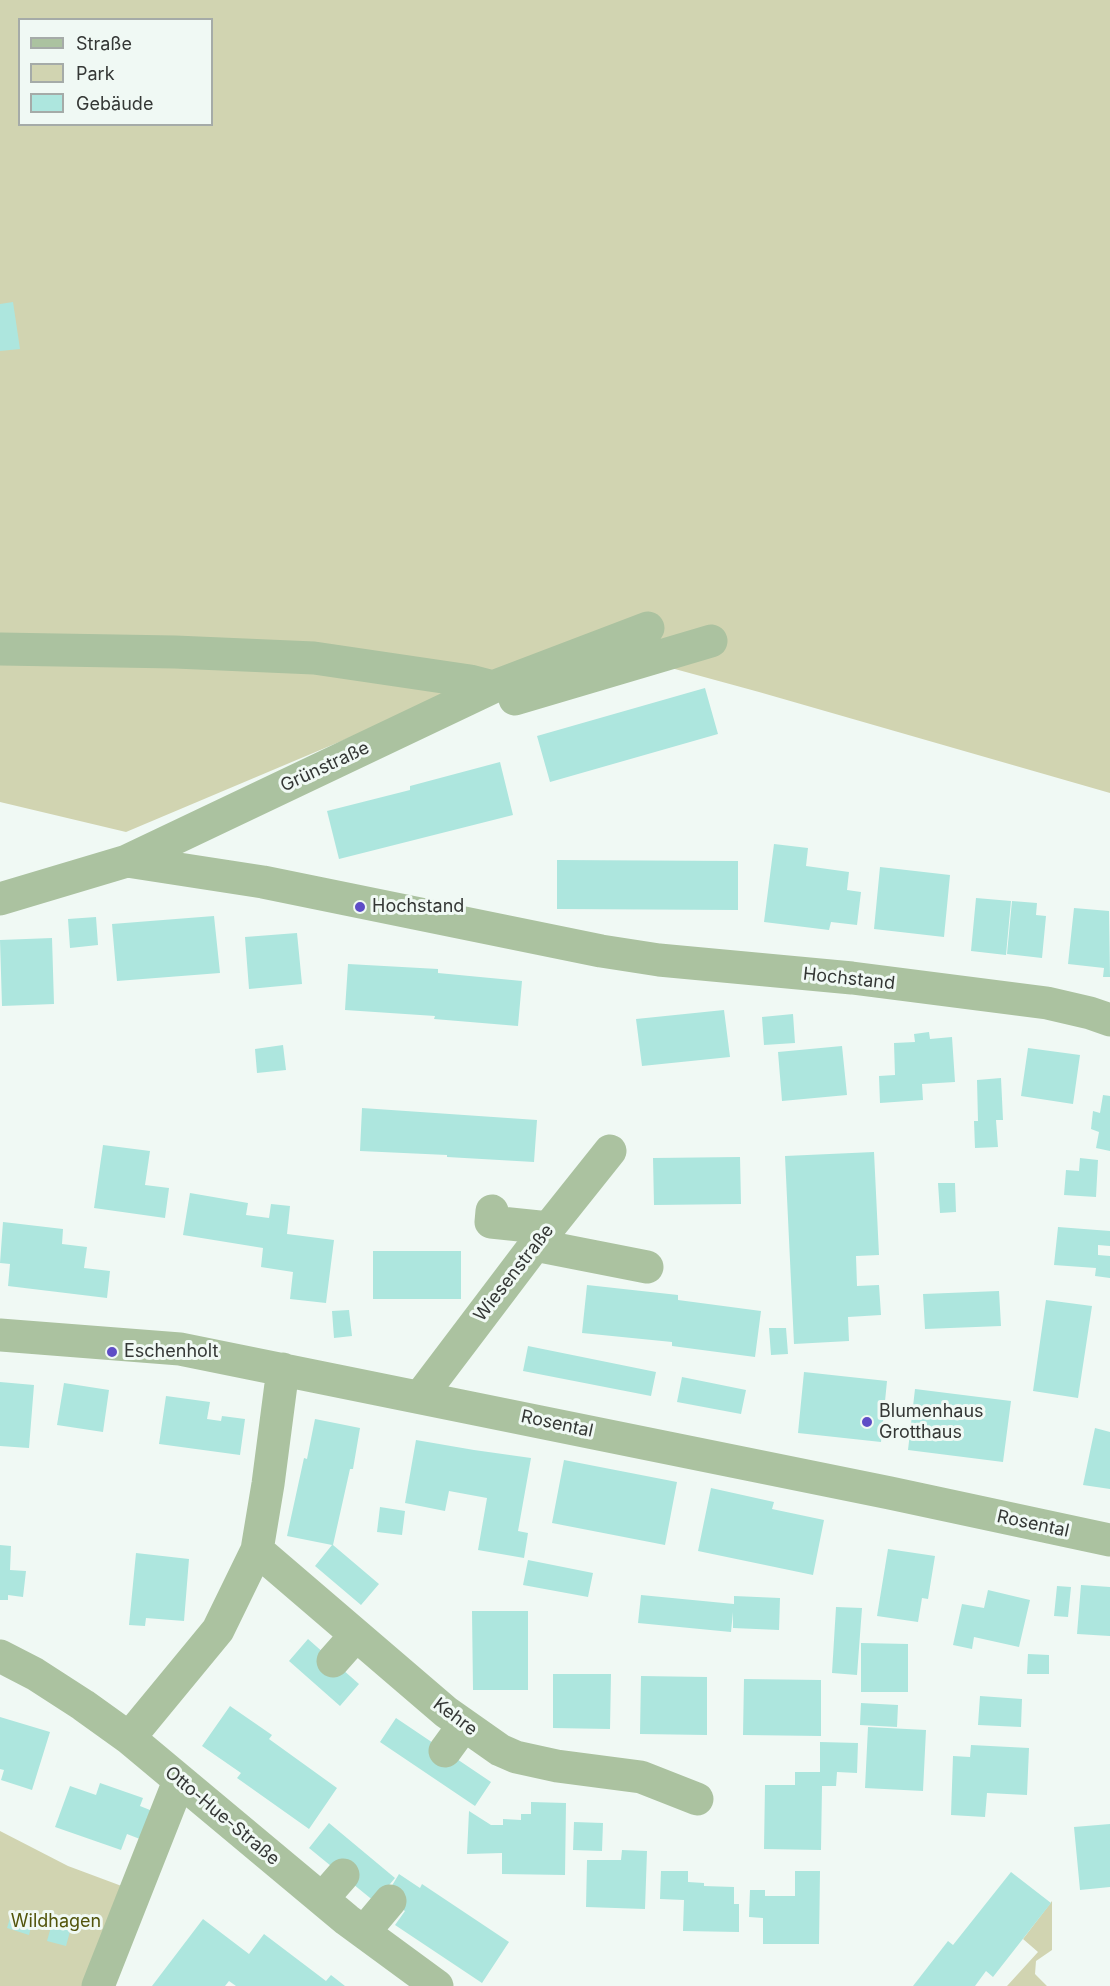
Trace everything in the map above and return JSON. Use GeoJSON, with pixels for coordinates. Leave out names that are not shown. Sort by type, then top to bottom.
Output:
{"type":"FeatureCollection","features":[{"type":"Feature","properties":{"kind":"street","name":"Grünstraße"},"geometry":{"type":"LineString","coordinates":[[0,899],[127,861],[493,687],[648,628]]}},
{"type":"Feature","properties":{"kind":"street"},"geometry":{"type":"LineString","coordinates":[[454,706],[489,707],[711,641]]}},
{"type":"Feature","properties":{"kind":"street"},"geometry":{"type":"LineString","coordinates":[[0,649],[175,652],[314,658],[470,681],[493,687]]}},
{"type":"Feature","properties":{"kind":"street","name":"Hochstand"},"geometry":{"type":"LineString","coordinates":[[127,861],[263,882],[601,951],[659,960],[852,978],[1047,1003],[1110,1020]]}},
{"type":"Feature","properties":{"kind":"street","name":"Wiesenstraße"},"geometry":{"type":"LineString","coordinates":[[420,1397],[443,1352],[542,1237],[610,1151]]}},
{"type":"Feature","properties":{"kind":"street"},"geometry":{"type":"LineString","coordinates":[[492,1211],[491,1222],[647,1267]]}},
{"type":"Feature","properties":{"kind":"street","name":"Rosental"},"geometry":{"type":"LineString","coordinates":[[0,1335],[180,1349],[1110,1540]]}},
{"type":"Feature","properties":{"kind":"street"},"geometry":{"type":"LineString","coordinates":[[129,1738],[218,1630],[257,1550],[283,1369]]}},
{"type":"Feature","properties":{"kind":"street","name":"Kehre"},"geometry":{"type":"LineString","coordinates":[[257,1550],[464,1725],[509,1755],[557,1766],[641,1778],[697,1799]]}},
{"type":"Feature","properties":{"kind":"street"},"geometry":{"type":"LineString","coordinates":[[333,1661],[356,1635]]}},
{"type":"Feature","properties":{"kind":"street","name":"Otto-Hue-Straße"},"geometry":{"type":"LineString","coordinates":[[0,1656],[35,1674],[83,1705],[129,1738],[179,1781],[332,1887],[364,1932],[437,1986]]}},
{"type":"Feature","properties":{"kind":"street"},"geometry":{"type":"LineString","coordinates":[[446,1751],[464,1725]]}},
{"type":"Feature","properties":{"kind":"street"},"geometry":{"type":"LineString","coordinates":[[98,1986],[179,1781]]}},
{"type":"Feature","properties":{"kind":"street"},"geometry":{"type":"LineString","coordinates":[[364,1932],[390,1901]]}},
{"type":"Feature","properties":{"kind":"green space"},"geometry":{"type":"Polygon","coordinates":[[[0,0],[1110,0],[1110,793],[576,642],[126,832],[0,802],[0,0]]]}},
{"type":"Feature","properties":{"kind":"green space","name":"Wildhagen"},"geometry":{"type":"Polygon","coordinates":[[[0,1831],[68,1866],[127,1888],[93,1986],[0,1986],[0,1831]]]}},
{"type":"Feature","properties":{"kind":"green space"},"geometry":{"type":"Polygon","coordinates":[[[1052,1901],[1052,1950],[1036,1961],[1035,1974],[1047,1986],[1007,1986],[1038,1952],[1023,1939],[1052,1901]]]}},
{"type":"Feature","properties":{"kind":"building"},"geometry":{"type":"Polygon","coordinates":[[[13,302],[20,349],[0,351],[0,304],[13,302]]]}},
{"type":"Feature","properties":{"kind":"building"},"geometry":{"type":"Polygon","coordinates":[[[705,688],[718,734],[550,782],[537,736],[705,688]]]}},
{"type":"Feature","properties":{"kind":"building"},"geometry":{"type":"Polygon","coordinates":[[[500,762],[513,815],[339,859],[327,811],[410,790],[410,786],[500,762]]]}},
{"type":"Feature","properties":{"kind":"building"},"geometry":{"type":"Polygon","coordinates":[[[774,844],[808,848],[806,866],[849,872],[847,890],[861,892],[857,925],[831,922],[829,930],[764,922],[774,844]]]}},
{"type":"Feature","properties":{"kind":"building"},"geometry":{"type":"Polygon","coordinates":[[[557,860],[738,861],[738,910],[557,909],[557,860]]]}},
{"type":"Feature","properties":{"kind":"building"},"geometry":{"type":"Polygon","coordinates":[[[880,867],[950,875],[944,937],[874,929],[880,867]]]}},
{"type":"Feature","properties":{"kind":"building"},"geometry":{"type":"Polygon","coordinates":[[[976,898],[1011,901],[1006,955],[971,951],[976,898]]]}},
{"type":"Feature","properties":{"kind":"building"},"geometry":{"type":"Polygon","coordinates":[[[1012,901],[1037,903],[1036,915],[1046,916],[1042,958],[1007,954],[1012,901]]]}},
{"type":"Feature","properties":{"kind":"building"},"geometry":{"type":"Polygon","coordinates":[[[1074,908],[1109,911],[1110,977],[1103,977],[1104,968],[1068,964],[1074,908]]]}},
{"type":"Feature","properties":{"kind":"building"},"geometry":{"type":"Polygon","coordinates":[[[214,916],[220,973],[117,981],[112,924],[214,916]]]}},
{"type":"Feature","properties":{"kind":"building"},"geometry":{"type":"Polygon","coordinates":[[[96,917],[98,945],[70,948],[68,919],[96,917]]]}},
{"type":"Feature","properties":{"kind":"building"},"geometry":{"type":"Polygon","coordinates":[[[297,933],[302,984],[249,989],[245,937],[297,933]]]}},
{"type":"Feature","properties":{"kind":"building"},"geometry":{"type":"Polygon","coordinates":[[[52,938],[54,1004],[2,1006],[0,940],[52,938]]]}},
{"type":"Feature","properties":{"kind":"building"},"geometry":{"type":"Polygon","coordinates":[[[348,964],[438,969],[438,973],[522,981],[518,1026],[434,1019],[435,1016],[345,1010],[348,964]]]}},
{"type":"Feature","properties":{"kind":"building"},"geometry":{"type":"Polygon","coordinates":[[[724,1010],[730,1057],[642,1066],[636,1019],[724,1010]]]}},
{"type":"Feature","properties":{"kind":"building"},"geometry":{"type":"Polygon","coordinates":[[[793,1014],[795,1043],[764,1045],[762,1017],[793,1014]]]}},
{"type":"Feature","properties":{"kind":"building"},"geometry":{"type":"Polygon","coordinates":[[[929,1032],[930,1039],[952,1037],[955,1082],[922,1084],[923,1100],[880,1103],[879,1076],[895,1075],[894,1043],[915,1042],[914,1034],[929,1032]]]}},
{"type":"Feature","properties":{"kind":"building"},"geometry":{"type":"Polygon","coordinates":[[[283,1045],[286,1070],[257,1073],[255,1049],[283,1045]]]}},
{"type":"Feature","properties":{"kind":"building"},"geometry":{"type":"Polygon","coordinates":[[[842,1046],[847,1095],[782,1101],[778,1052],[842,1046]]]}},
{"type":"Feature","properties":{"kind":"building"},"geometry":{"type":"Polygon","coordinates":[[[1028,1048],[1080,1055],[1073,1104],[1021,1096],[1028,1048]]]}},
{"type":"Feature","properties":{"kind":"building"},"geometry":{"type":"Polygon","coordinates":[[[1001,1078],[1003,1120],[996,1120],[998,1147],[975,1148],[974,1121],[978,1121],[977,1080],[1001,1078]]]}},
{"type":"Feature","properties":{"kind":"building"},"geometry":{"type":"Polygon","coordinates":[[[1103,1095],[1110,1096],[1110,1151],[1096,1148],[1099,1132],[1091,1129],[1093,1111],[1100,1113],[1103,1095]]]}},
{"type":"Feature","properties":{"kind":"building"},"geometry":{"type":"Polygon","coordinates":[[[362,1108],[537,1120],[534,1162],[360,1151],[362,1108]]]}},
{"type":"Feature","properties":{"kind":"building"},"geometry":{"type":"Polygon","coordinates":[[[103,1145],[150,1151],[145,1185],[169,1188],[165,1218],[94,1208],[103,1145]]]}},
{"type":"Feature","properties":{"kind":"building"},"geometry":{"type":"Polygon","coordinates":[[[874,1152],[879,1255],[856,1256],[857,1286],[879,1285],[881,1315],[848,1317],[849,1341],[794,1344],[785,1156],[874,1152]]]}},
{"type":"Feature","properties":{"kind":"building"},"geometry":{"type":"Polygon","coordinates":[[[740,1157],[741,1204],[654,1205],[653,1158],[740,1157]]]}},
{"type":"Feature","properties":{"kind":"building"},"geometry":{"type":"Polygon","coordinates":[[[1080,1158],[1098,1160],[1096,1197],[1064,1195],[1066,1170],[1079,1171],[1080,1158]]]}},
{"type":"Feature","properties":{"kind":"building"},"geometry":{"type":"Polygon","coordinates":[[[938,1183],[955,1183],[956,1212],[940,1213],[938,1183]]]}},
{"type":"Feature","properties":{"kind":"building"},"geometry":{"type":"Polygon","coordinates":[[[190,1193],[248,1203],[246,1215],[269,1218],[271,1204],[290,1206],[287,1234],[334,1240],[326,1303],[290,1299],[293,1272],[261,1267],[263,1248],[183,1235],[190,1193]]]}},
{"type":"Feature","properties":{"kind":"building"},"geometry":{"type":"Polygon","coordinates":[[[3,1222],[63,1229],[62,1244],[87,1247],[84,1268],[110,1271],[107,1298],[8,1286],[10,1264],[0,1263],[3,1222]]]}},
{"type":"Feature","properties":{"kind":"building"},"geometry":{"type":"Polygon","coordinates":[[[1058,1227],[1110,1231],[1110,1246],[1098,1245],[1098,1255],[1110,1256],[1110,1278],[1095,1276],[1096,1268],[1054,1265],[1058,1227]]]}},
{"type":"Feature","properties":{"kind":"building"},"geometry":{"type":"Polygon","coordinates":[[[373,1251],[461,1251],[461,1299],[373,1299],[373,1251]]]}},
{"type":"Feature","properties":{"kind":"building"},"geometry":{"type":"Polygon","coordinates":[[[587,1285],[678,1295],[678,1300],[761,1311],[755,1357],[672,1346],[672,1342],[582,1333],[587,1285]]]}},
{"type":"Feature","properties":{"kind":"building"},"geometry":{"type":"Polygon","coordinates":[[[999,1291],[1001,1326],[925,1329],[923,1294],[999,1291]]]}},
{"type":"Feature","properties":{"kind":"building"},"geometry":{"type":"Polygon","coordinates":[[[1046,1300],[1092,1306],[1078,1398],[1033,1391],[1046,1300]]]}},
{"type":"Feature","properties":{"kind":"building"},"geometry":{"type":"Polygon","coordinates":[[[349,1310],[352,1336],[334,1338],[332,1311],[349,1310]]]}},
{"type":"Feature","properties":{"kind":"building"},"geometry":{"type":"Polygon","coordinates":[[[769,1328],[786,1328],[788,1354],[771,1355],[769,1328]]]}},
{"type":"Feature","properties":{"kind":"building"},"geometry":{"type":"Polygon","coordinates":[[[528,1346],[656,1372],[651,1396],[523,1371],[528,1346]]]}},
{"type":"Feature","properties":{"kind":"building"},"geometry":{"type":"Polygon","coordinates":[[[804,1372],[887,1381],[881,1442],[798,1433],[804,1372]]]}},
{"type":"Feature","properties":{"kind":"building"},"geometry":{"type":"Polygon","coordinates":[[[682,1377],[746,1390],[741,1414],[677,1402],[682,1377]]]}},
{"type":"Feature","properties":{"kind":"building"},"geometry":{"type":"Polygon","coordinates":[[[0,1382],[34,1385],[29,1448],[0,1446],[0,1382]]]}},
{"type":"Feature","properties":{"kind":"building"},"geometry":{"type":"Polygon","coordinates":[[[64,1383],[109,1390],[103,1432],[57,1425],[64,1383]]]}},
{"type":"Feature","properties":{"kind":"building"},"geometry":{"type":"Polygon","coordinates":[[[915,1389],[1011,1401],[1003,1462],[908,1450],[915,1389]]]}},
{"type":"Feature","properties":{"kind":"building"},"geometry":{"type":"Polygon","coordinates":[[[166,1396],[210,1402],[207,1419],[221,1421],[222,1416],[245,1419],[240,1455],[159,1444],[166,1396]]]}},
{"type":"Feature","properties":{"kind":"building"},"geometry":{"type":"Polygon","coordinates":[[[315,1419],[360,1428],[353,1469],[350,1469],[333,1545],[379,1584],[361,1605],[315,1566],[332,1545],[287,1536],[315,1419]]]}},
{"type":"Feature","properties":{"kind":"building"},"geometry":{"type":"Polygon","coordinates":[[[1095,1428],[1110,1432],[1110,1489],[1083,1485],[1095,1428]]]}},
{"type":"Feature","properties":{"kind":"building"},"geometry":{"type":"Polygon","coordinates":[[[416,1440],[531,1458],[518,1531],[528,1533],[524,1558],[478,1550],[487,1498],[449,1491],[445,1511],[405,1503],[416,1440]]]}},
{"type":"Feature","properties":{"kind":"building"},"geometry":{"type":"Polygon","coordinates":[[[564,1460],[677,1482],[665,1545],[552,1523],[564,1460]]]}},
{"type":"Feature","properties":{"kind":"building"},"geometry":{"type":"Polygon","coordinates":[[[711,1488],[774,1502],[772,1509],[824,1520],[813,1575],[698,1551],[711,1488]]]}},
{"type":"Feature","properties":{"kind":"building"},"geometry":{"type":"Polygon","coordinates":[[[380,1507],[405,1511],[402,1535],[377,1532],[380,1507]]]}},
{"type":"Feature","properties":{"kind":"building"},"geometry":{"type":"Polygon","coordinates":[[[0,1545],[11,1546],[10,1570],[26,1571],[23,1597],[8,1595],[8,1600],[0,1600],[0,1545]]]}},
{"type":"Feature","properties":{"kind":"building"},"geometry":{"type":"Polygon","coordinates":[[[888,1549],[935,1556],[928,1599],[922,1598],[918,1622],[877,1616],[888,1549]]]}},
{"type":"Feature","properties":{"kind":"building"},"geometry":{"type":"Polygon","coordinates":[[[136,1553],[189,1559],[184,1621],[146,1618],[145,1626],[129,1625],[136,1553]]]}},
{"type":"Feature","properties":{"kind":"building"},"geometry":{"type":"Polygon","coordinates":[[[528,1560],[593,1573],[588,1597],[523,1585],[528,1560]]]}},
{"type":"Feature","properties":{"kind":"building"},"geometry":{"type":"Polygon","coordinates":[[[1081,1585],[1110,1587],[1110,1636],[1077,1634],[1081,1585]]]}},
{"type":"Feature","properties":{"kind":"building"},"geometry":{"type":"Polygon","coordinates":[[[1057,1586],[1071,1587],[1068,1617],[1054,1616],[1057,1586]]]}},
{"type":"Feature","properties":{"kind":"building"},"geometry":{"type":"Polygon","coordinates":[[[988,1590],[1030,1600],[1019,1647],[974,1637],[972,1649],[953,1645],[962,1604],[984,1608],[988,1590]]]}},
{"type":"Feature","properties":{"kind":"building"},"geometry":{"type":"Polygon","coordinates":[[[641,1595],[734,1604],[734,1596],[780,1598],[779,1630],[733,1628],[733,1612],[731,1632],[638,1623],[641,1595]]]}},
{"type":"Feature","properties":{"kind":"building"},"geometry":{"type":"Polygon","coordinates":[[[836,1607],[862,1608],[857,1675],[832,1673],[836,1607]]]}},
{"type":"Feature","properties":{"kind":"building"},"geometry":{"type":"Polygon","coordinates":[[[472,1611],[528,1611],[528,1690],[473,1690],[472,1611]]]}},
{"type":"Feature","properties":{"kind":"building"},"geometry":{"type":"Polygon","coordinates":[[[308,1639],[359,1684],[340,1706],[289,1661],[308,1639]]]}},
{"type":"Feature","properties":{"kind":"building"},"geometry":{"type":"Polygon","coordinates":[[[861,1643],[908,1644],[908,1692],[861,1692],[861,1643]]]}},
{"type":"Feature","properties":{"kind":"building"},"geometry":{"type":"Polygon","coordinates":[[[1028,1654],[1049,1655],[1049,1674],[1027,1674],[1028,1654]]]}},
{"type":"Feature","properties":{"kind":"building"},"geometry":{"type":"Polygon","coordinates":[[[553,1674],[611,1674],[610,1729],[553,1728],[553,1674]]]}},
{"type":"Feature","properties":{"kind":"building"},"geometry":{"type":"Polygon","coordinates":[[[641,1676],[707,1677],[707,1735],[640,1734],[641,1676]]]}},
{"type":"Feature","properties":{"kind":"building"},"geometry":{"type":"Polygon","coordinates":[[[744,1679],[821,1680],[821,1736],[743,1735],[744,1679]]]}},
{"type":"Feature","properties":{"kind":"building"},"geometry":{"type":"Polygon","coordinates":[[[980,1696],[1022,1699],[1021,1727],[978,1725],[980,1696]]]}},
{"type":"Feature","properties":{"kind":"building"},"geometry":{"type":"Polygon","coordinates":[[[861,1703],[898,1705],[897,1727],[860,1725],[861,1703]]]}},
{"type":"Feature","properties":{"kind":"building"},"geometry":{"type":"Polygon","coordinates":[[[230,1706],[272,1735],[269,1739],[337,1788],[309,1829],[237,1778],[241,1773],[202,1746],[230,1706]]]}},
{"type":"Feature","properties":{"kind":"building"},"geometry":{"type":"Polygon","coordinates":[[[0,1717],[50,1732],[32,1790],[1,1780],[4,1770],[0,1769],[0,1717]]]}},
{"type":"Feature","properties":{"kind":"building"},"geometry":{"type":"Polygon","coordinates":[[[396,1718],[491,1782],[475,1806],[380,1742],[396,1718]]]}},
{"type":"Feature","properties":{"kind":"building"},"geometry":{"type":"Polygon","coordinates":[[[868,1727],[926,1730],[923,1791],[865,1788],[868,1727]]]}},
{"type":"Feature","properties":{"kind":"building"},"geometry":{"type":"Polygon","coordinates":[[[820,1742],[858,1743],[857,1773],[837,1772],[836,1786],[822,1786],[821,1850],[764,1849],[765,1785],[795,1785],[795,1772],[820,1772],[820,1742]]]}},
{"type":"Feature","properties":{"kind":"building"},"geometry":{"type":"Polygon","coordinates":[[[971,1745],[1029,1748],[1027,1795],[987,1793],[985,1817],[951,1815],[953,1756],[970,1757],[971,1745]]]}},
{"type":"Feature","properties":{"kind":"building"},"geometry":{"type":"Polygon","coordinates":[[[100,1783],[143,1798],[140,1806],[155,1812],[145,1841],[127,1834],[121,1850],[55,1827],[70,1786],[96,1795],[100,1783]]]}},
{"type":"Feature","properties":{"kind":"building"},"geometry":{"type":"Polygon","coordinates":[[[531,1802],[566,1803],[565,1875],[502,1874],[502,1853],[467,1854],[469,1811],[491,1825],[503,1825],[503,1819],[521,1820],[521,1814],[531,1814],[531,1802]]]}},
{"type":"Feature","properties":{"kind":"building"},"geometry":{"type":"Polygon","coordinates":[[[574,1822],[603,1823],[602,1851],[573,1850],[574,1822]]]}},
{"type":"Feature","properties":{"kind":"building"},"geometry":{"type":"Polygon","coordinates":[[[329,1823],[395,1878],[375,1902],[309,1848],[329,1823]]]}},
{"type":"Feature","properties":{"kind":"building"},"geometry":{"type":"Polygon","coordinates":[[[1110,1824],[1110,1887],[1080,1890],[1074,1827],[1110,1824]]]}},
{"type":"Feature","properties":{"kind":"building"},"geometry":{"type":"Polygon","coordinates":[[[622,1850],[647,1851],[645,1909],[586,1907],[587,1860],[621,1860],[622,1850]]]}},
{"type":"Feature","properties":{"kind":"building"},"geometry":{"type":"Polygon","coordinates":[[[661,1871],[688,1871],[688,1882],[704,1883],[704,1886],[734,1887],[734,1904],[739,1904],[739,1932],[683,1931],[684,1900],[660,1899],[661,1871]]]}},
{"type":"Feature","properties":{"kind":"building"},"geometry":{"type":"Polygon","coordinates":[[[795,1871],[820,1871],[819,1944],[763,1944],[763,1918],[749,1917],[750,1890],[765,1890],[765,1896],[795,1896],[795,1871]]]}},
{"type":"Feature","properties":{"kind":"building"},"geometry":{"type":"Polygon","coordinates":[[[1011,1872],[1051,1903],[993,1977],[986,1971],[975,1986],[913,1986],[948,1941],[953,1945],[1011,1872]]]}},
{"type":"Feature","properties":{"kind":"building"},"geometry":{"type":"Polygon","coordinates":[[[399,1874],[420,1888],[422,1884],[509,1942],[482,1983],[395,1925],[405,1911],[385,1897],[399,1874]]]}},
{"type":"Feature","properties":{"kind":"building"},"geometry":{"type":"Polygon","coordinates":[[[12,1912],[33,1919],[29,1935],[7,1928],[12,1912]]]}},
{"type":"Feature","properties":{"kind":"building"},"geometry":{"type":"Polygon","coordinates":[[[203,1919],[249,1954],[264,1934],[326,1981],[331,1975],[345,1986],[236,1986],[229,1981],[225,1986],[152,1986],[203,1919]]]}},
{"type":"Feature","properties":{"kind":"building"},"geometry":{"type":"Polygon","coordinates":[[[52,1923],[71,1928],[66,1946],[47,1941],[52,1923]]]}},
{"type":"Feature","properties":{"kind":"place","name":"Hochstand"},"geometry":{"type":"Point","coordinates":[360,907]}},
{"type":"Feature","properties":{"kind":"place","name":"Eschenholt"},"geometry":{"type":"Point","coordinates":[112,1352]}},
{"type":"Feature","properties":{"kind":"place","name":"Blumenhaus Grotthaus"},"geometry":{"type":"Point","coordinates":[867,1422]}}]}
